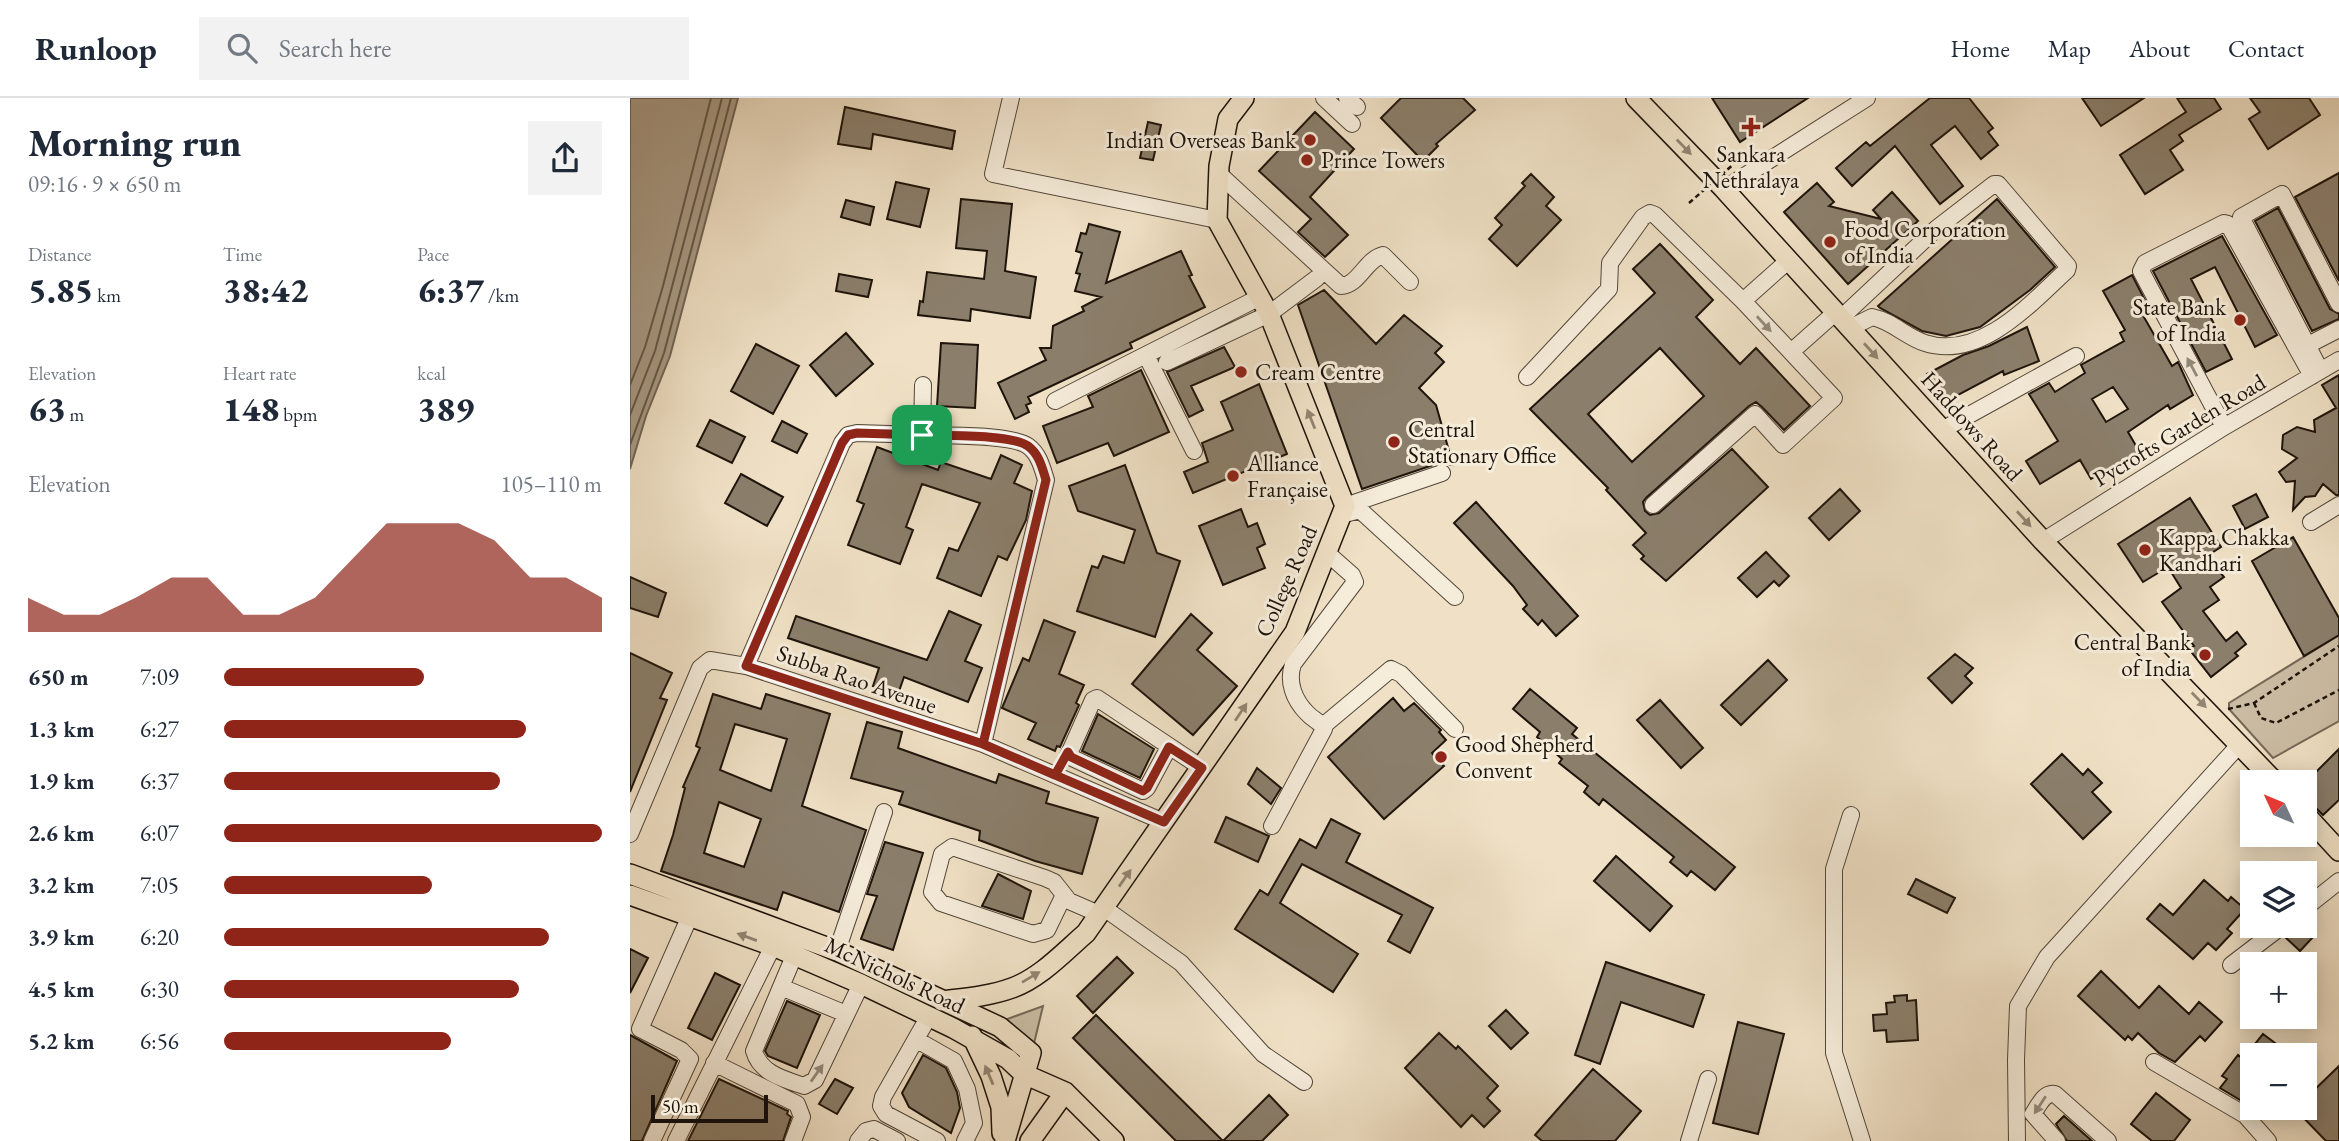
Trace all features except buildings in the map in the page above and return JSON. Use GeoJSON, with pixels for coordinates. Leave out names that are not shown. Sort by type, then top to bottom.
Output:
{"type":"FeatureCollection","features":[{"type":"Feature","properties":{"kind":"main road"},"geometry":{"type":"LineString","coordinates":[[1244,98],[1228,119],[1219,174],[1217,220],[1264,306],[1343,511]]}},
{"type":"Feature","properties":{"kind":"main road","name":"Haddows Road"},"geometry":{"type":"LineString","coordinates":[[1636,98],[1724,189],[2043,541],[2264,770]]}},
{"type":"Feature","properties":{"kind":"main road","name":"College Road"},"geometry":{"type":"LineString","coordinates":[[936,1008],[1014,987],[1040,972],[1086,933],[1295,632],[1343,511]]}},
{"type":"Feature","properties":{"kind":"main road"},"geometry":{"type":"LineString","coordinates":[[2317,827],[2339,851]]}},
{"type":"Feature","properties":{"kind":"main road","name":"McNichols Road"},"geometry":{"type":"LineString","coordinates":[[630,874],[838,951],[936,1008],[971,1038],[1008,1059],[1024,1074],[1065,1092],[1114,1141]]}},
{"type":"Feature","properties":{"kind":"main road","name":"McNichols Road"},"geometry":{"type":"LineString","coordinates":[[630,895],[773,946],[860,984],[936,1008]]}},
{"type":"Feature","properties":{"kind":"main road"},"geometry":{"type":"LineString","coordinates":[[990,995],[971,1038],[991,1076],[1004,1141]]}},
{"type":"Feature","properties":{"kind":"main road"},"geometry":{"type":"LineString","coordinates":[[936,1008],[979,1018],[1000,1027],[1031,1053],[1004,1141]]}},
{"type":"Feature","properties":{"kind":"main road"},"geometry":{"type":"LineString","coordinates":[[1031,1139],[1065,1092]]}},
{"type":"Feature","properties":{"kind":"street"},"geometry":{"type":"LineString","coordinates":[[1010,98],[993,174],[1217,220]]}},
{"type":"Feature","properties":{"kind":"street"},"geometry":{"type":"LineString","coordinates":[[1324,98],[1352,124]]}},
{"type":"Feature","properties":{"kind":"street"},"geometry":{"type":"LineString","coordinates":[[1724,189],[1867,98]]}},
{"type":"Feature","properties":{"kind":"street"},"geometry":{"type":"LineString","coordinates":[[1219,174],[1341,286],[1346,286],[1374,258],[1383,255],[1410,282]]}},
{"type":"Feature","properties":{"kind":"street"},"geometry":{"type":"LineString","coordinates":[[1791,352],[1842,319],[1937,228],[1994,184],[1998,184],[2068,266],[2067,270],[2017,314],[1988,335],[1962,344],[1942,347],[1927,344],[1872,317],[1842,319]]}},
{"type":"Feature","properties":{"kind":"street"},"geometry":{"type":"LineString","coordinates":[[2290,193],[2339,281]]}},
{"type":"Feature","properties":{"kind":"street"},"geometry":{"type":"LineString","coordinates":[[2316,373],[2308,345],[2241,217],[2282,194],[2339,304]]}},
{"type":"Feature","properties":{"kind":"street"},"geometry":{"type":"LineString","coordinates":[[1527,377],[1609,289],[1610,263],[1643,217],[1650,213],[1743,301],[1835,398],[1783,445],[1755,414],[1653,505]]}},
{"type":"Feature","properties":{"kind":"street"},"geometry":{"type":"LineString","coordinates":[[2224,427],[2141,271],[2145,263],[2224,223],[2228,224],[2316,373]]}},
{"type":"Feature","properties":{"kind":"street"},"geometry":{"type":"LineString","coordinates":[[1743,301],[1789,260]]}},
{"type":"Feature","properties":{"kind":"street"},"geometry":{"type":"LineString","coordinates":[[1167,362],[1317,278]]}},
{"type":"Feature","properties":{"kind":"street"},"geometry":{"type":"LineString","coordinates":[[1055,401],[1146,355],[1264,306]]}},
{"type":"Feature","properties":{"kind":"street"},"geometry":{"type":"LineString","coordinates":[[2308,345],[2339,329]]}},
{"type":"Feature","properties":{"kind":"street"},"geometry":{"type":"LineString","coordinates":[[1146,355],[1194,451]]}},
{"type":"Feature","properties":{"kind":"street"},"geometry":{"type":"LineString","coordinates":[[1942,430],[2076,356]]}},
{"type":"Feature","properties":{"kind":"street","name":"Pycrofts Garden Road"},"geometry":{"type":"LineString","coordinates":[[2043,541],[2224,427],[2339,360]]}},
{"type":"Feature","properties":{"kind":"street"},"geometry":{"type":"LineString","coordinates":[[922,435],[923,384]]}},
{"type":"Feature","properties":{"kind":"street"},"geometry":{"type":"LineString","coordinates":[[746,666],[842,443],[848,435],[857,433],[1013,439],[1028,446],[1041,462],[1046,480],[983,744]]}},
{"type":"Feature","properties":{"kind":"street"},"geometry":{"type":"LineString","coordinates":[[1343,511],[1442,474]]}},
{"type":"Feature","properties":{"kind":"street"},"geometry":{"type":"LineString","coordinates":[[2311,522],[2339,505]]}},
{"type":"Feature","properties":{"kind":"street"},"geometry":{"type":"LineString","coordinates":[[1343,511],[1360,510],[1455,597]]}},
{"type":"Feature","properties":{"kind":"street"},"geometry":{"type":"LineString","coordinates":[[1324,726],[1308,715],[1297,701],[1290,680],[1294,660],[1354,588],[1352,575],[1327,553]]}},
{"type":"Feature","properties":{"kind":"street","name":"Subba Rao Avenue"},"geometry":{"type":"LineString","coordinates":[[630,834],[700,668],[710,660],[746,666],[983,744],[1164,822]]}},
{"type":"Feature","properties":{"kind":"street"},"geometry":{"type":"LineString","coordinates":[[1272,826],[1324,726],[1391,670],[1401,674],[1455,729]]}},
{"type":"Feature","properties":{"kind":"street"},"geometry":{"type":"LineString","coordinates":[[1055,775],[1093,700],[1097,698],[1202,768]]}},
{"type":"Feature","properties":{"kind":"street"},"geometry":{"type":"LineString","coordinates":[[2017,1141],[2018,1006],[2047,957],[2240,744]]}},
{"type":"Feature","properties":{"kind":"street"},"geometry":{"type":"LineString","coordinates":[[1068,752],[1071,757],[1143,791],[1169,747]]}},
{"type":"Feature","properties":{"kind":"street"},"geometry":{"type":"LineString","coordinates":[[838,951],[884,811]]}},
{"type":"Feature","properties":{"kind":"street"},"geometry":{"type":"LineString","coordinates":[[1851,815],[1834,869],[1834,1053],[1862,1141]]}},
{"type":"Feature","properties":{"kind":"street"},"geometry":{"type":"LineString","coordinates":[[1064,895],[1046,930],[1033,934],[948,905],[932,892],[942,854],[951,847],[1054,882],[1069,901],[1102,911],[1181,963],[1263,1054],[1304,1082]]}},
{"type":"Feature","properties":{"kind":"street"},"geometry":{"type":"LineString","coordinates":[[2317,898],[2339,881]]}},
{"type":"Feature","properties":{"kind":"street"},"geometry":{"type":"LineString","coordinates":[[652,1141],[691,1059],[681,1050],[635,1027],[690,916]]}},
{"type":"Feature","properties":{"kind":"street"},"geometry":{"type":"LineString","coordinates":[[2231,965],[2266,938]]}},
{"type":"Feature","properties":{"kind":"street"},"geometry":{"type":"LineString","coordinates":[[676,1141],[773,946]]}},
{"type":"Feature","properties":{"kind":"street"},"geometry":{"type":"LineString","coordinates":[[794,956],[754,1051],[761,1068],[788,1080],[804,1086],[815,1080],[860,984]]}},
{"type":"Feature","properties":{"kind":"street"},"geometry":{"type":"LineString","coordinates":[[782,986],[847,1012]]}},
{"type":"Feature","properties":{"kind":"street"},"geometry":{"type":"LineString","coordinates":[[936,1008],[883,1097],[881,1106],[886,1114],[937,1141]]}},
{"type":"Feature","properties":{"kind":"street"},"geometry":{"type":"LineString","coordinates":[[917,1040],[954,1062],[967,1089],[974,1123],[965,1141]]}},
{"type":"Feature","properties":{"kind":"street"},"geometry":{"type":"LineString","coordinates":[[2154,1062],[2245,1115],[2268,1141]]}},
{"type":"Feature","properties":{"kind":"street"},"geometry":{"type":"LineString","coordinates":[[714,1063],[797,1104],[802,1116],[793,1141]]}},
{"type":"Feature","properties":{"kind":"street"},"geometry":{"type":"LineString","coordinates":[[1689,1141],[1709,1079]]}},
{"type":"Feature","properties":{"kind":"street"},"geometry":{"type":"LineString","coordinates":[[2057,1141],[2033,1117],[2046,1095],[2051,1093],[2056,1094],[2109,1141]]}},
{"type":"Feature","properties":{"kind":"street"},"geometry":{"type":"LineString","coordinates":[[858,1141],[866,1130],[874,1129],[897,1141]]}},
{"type":"Feature","properties":{"kind":"path"},"geometry":{"type":"LineString","coordinates":[[1689,203],[1735,163]]}},
{"type":"Feature","properties":{"kind":"path"},"geometry":{"type":"LineString","coordinates":[[2205,706],[2230,709],[2254,703],[2339,646]]}},
{"type":"Feature","properties":{"kind":"path"},"geometry":{"type":"LineString","coordinates":[[2254,703],[2261,718],[2276,723],[2339,690]]}},
{"type":"Feature","properties":{"kind":"shaded area"},"geometry":{"type":"Polygon","coordinates":[[[2339,635],[2339,721],[2273,758],[2229,709],[2229,703],[2339,635]]]}},
{"type":"Feature","properties":{"kind":"shaded area"},"geometry":{"type":"Polygon","coordinates":[[[1043,1006],[1031,1056],[1002,1021],[1043,1006]]]}},
{"type":"Feature","properties":{"kind":"water"},"geometry":{"type":"Polygon","coordinates":[[[630,98],[738,98],[670,356],[646,416],[630,469],[630,98]]]}},
{"type":"Feature","properties":{"kind":"place","name":"Sankara Nethralaya"},"geometry":{"type":"Point","coordinates":[1751,127]}},
{"type":"Feature","properties":{"kind":"place","name":"Indian Overseas Bank"},"geometry":{"type":"Point","coordinates":[1310,140]}},
{"type":"Feature","properties":{"kind":"place","name":"Prince Towers"},"geometry":{"type":"Point","coordinates":[1307,160]}},
{"type":"Feature","properties":{"kind":"place","name":"Food Corporation of India"},"geometry":{"type":"Point","coordinates":[1830,242]}},
{"type":"Feature","properties":{"kind":"place","name":"State Bank of India"},"geometry":{"type":"Point","coordinates":[2240,320]}},
{"type":"Feature","properties":{"kind":"place","name":"Cream Centre"},"geometry":{"type":"Point","coordinates":[1241,372]}},
{"type":"Feature","properties":{"kind":"place","name":"Central Stationary Office"},"geometry":{"type":"Point","coordinates":[1394,442]}},
{"type":"Feature","properties":{"kind":"place","name":"Alliance Française"},"geometry":{"type":"Point","coordinates":[1233,476]}},
{"type":"Feature","properties":{"kind":"place","name":"Kappa Chakka Kandhari"},"geometry":{"type":"Point","coordinates":[2145,550]}},
{"type":"Feature","properties":{"kind":"place","name":"Central Bank of India"},"geometry":{"type":"Point","coordinates":[2205,655]}},
{"type":"Feature","properties":{"kind":"place","name":"Good Shepherd Convent"},"geometry":{"type":"Point","coordinates":[1441,757]}},
{"type":"Feature","properties":{"kind":"route"},"geometry":{"type":"LineString","coordinates":[[922,435],[848,435],[842,443],[746,666],[983,744],[1055,775],[1068,752],[1068,756],[1138,791],[1147,788],[1169,747],[1202,768],[1164,822],[983,744],[1046,480],[1041,462],[1028,446],[1013,439],[922,435]]}}]}
